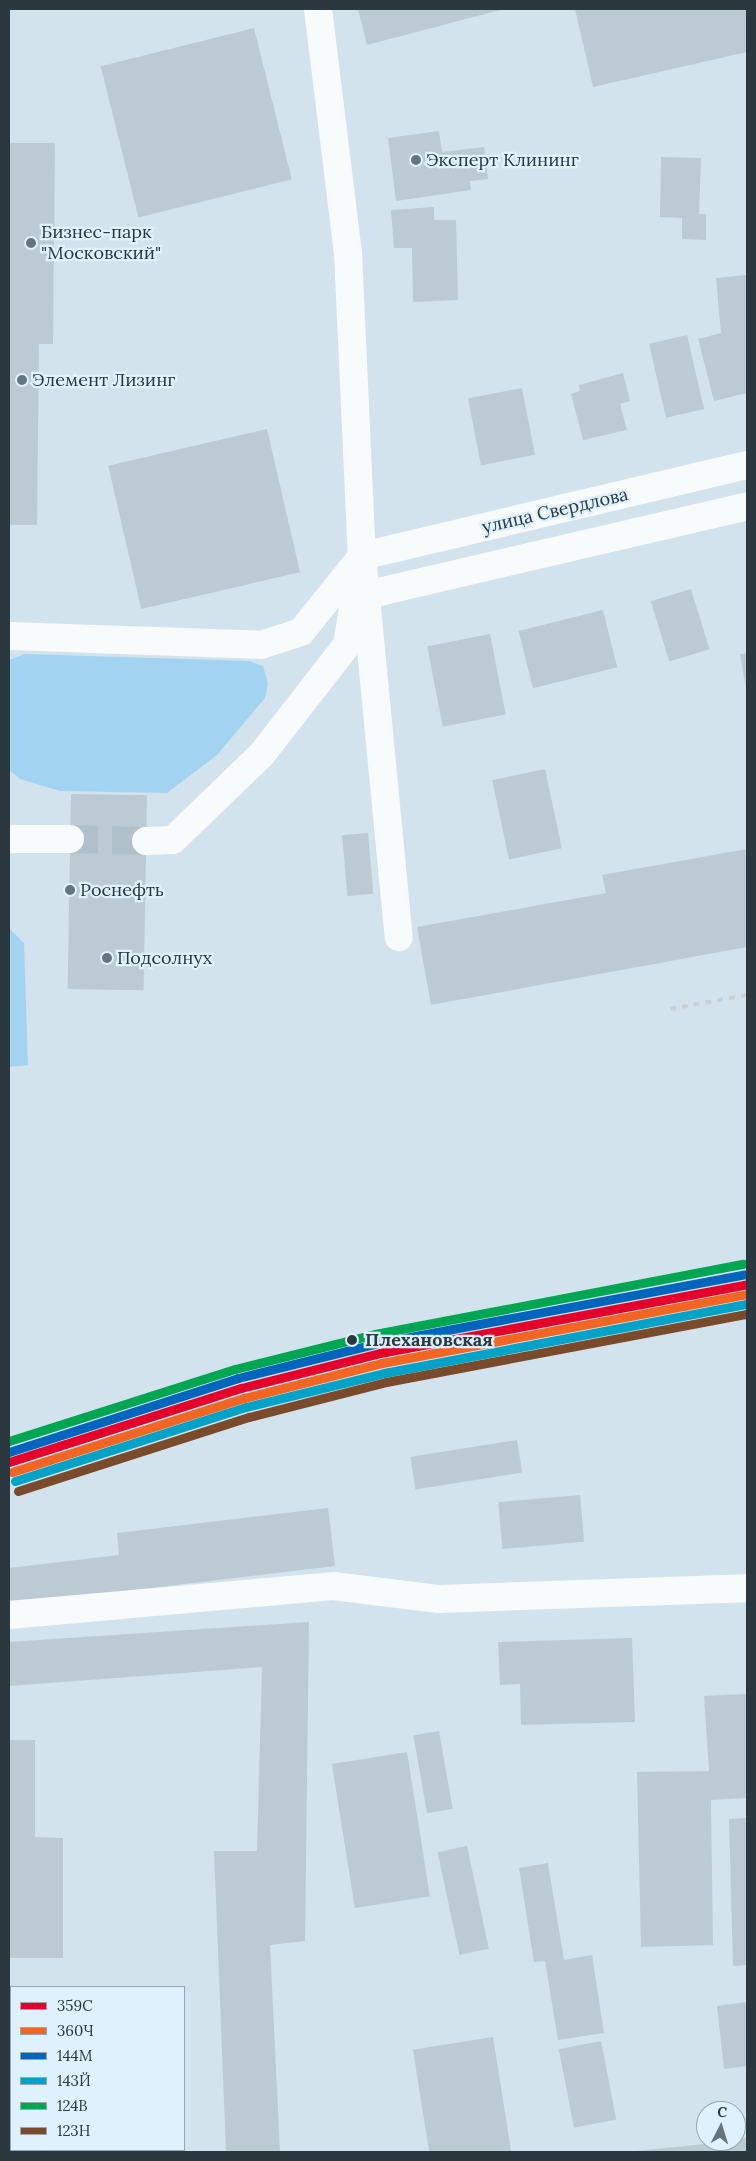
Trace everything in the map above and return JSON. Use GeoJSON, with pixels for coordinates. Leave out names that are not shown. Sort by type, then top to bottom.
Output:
{"type":"FeatureCollection","features":[{"type":"Feature","properties":{"kind":"street"},"geometry":{"type":"LineString","coordinates":[[318,9],[348,252],[362,556],[399,937]]}},
{"type":"Feature","properties":{"kind":"street","name":"улица Свердлова"},"geometry":{"type":"LineString","coordinates":[[362,556],[747,465]]}},
{"type":"Feature","properties":{"kind":"street"},"geometry":{"type":"LineString","coordinates":[[366,595],[747,506]]}},
{"type":"Feature","properties":{"kind":"street"},"geometry":{"type":"LineString","coordinates":[[9,636],[261,644],[301,632],[362,556]]}},
{"type":"Feature","properties":{"kind":"street"},"geometry":{"type":"LineString","coordinates":[[146,841],[172,840],[262,754],[347,645],[362,556]]}},
{"type":"Feature","properties":{"kind":"street"},"geometry":{"type":"LineString","coordinates":[[9,839],[70,839]]}},
{"type":"Feature","properties":{"kind":"street"},"geometry":{"type":"LineString","coordinates":[[9,1615],[332,1586],[439,1599],[747,1588]]}},
{"type":"Feature","properties":{"kind":"shaded area"},"geometry":{"type":"Polygon","coordinates":[[[25,654],[249,661],[263,666],[268,684],[265,698],[217,755],[167,793],[60,791],[20,779],[9,770],[9,660],[25,654]]]}},
{"type":"Feature","properties":{"kind":"shaded area"},"geometry":{"type":"Polygon","coordinates":[[[9,928],[24,943],[28,1065],[9,1067],[9,928]]]}},
{"type":"Feature","properties":{"kind":"building"},"geometry":{"type":"Polygon","coordinates":[[[358,9],[504,9],[367,45],[358,9]]]}},
{"type":"Feature","properties":{"kind":"building"},"geometry":{"type":"Polygon","coordinates":[[[575,9],[747,9],[747,52],[593,87],[575,9]]]}},
{"type":"Feature","properties":{"kind":"building"},"geometry":{"type":"Polygon","coordinates":[[[254,28],[292,179],[138,218],[101,66],[254,28]]]}},
{"type":"Feature","properties":{"kind":"building"},"geometry":{"type":"Polygon","coordinates":[[[439,131],[442,152],[484,147],[488,179],[470,181],[471,190],[396,201],[388,138],[439,131]]]}},
{"type":"Feature","properties":{"kind":"building","name":"Бизнес-парк \"Московский\""},"geometry":{"type":"Polygon","coordinates":[[[9,143],[55,143],[53,344],[39,344],[37,525],[9,525],[9,143]]]}},
{"type":"Feature","properties":{"kind":"building"},"geometry":{"type":"Polygon","coordinates":[[[661,157],[701,158],[699,214],[706,214],[706,240],[682,239],[682,218],[660,217],[661,157]]]}},
{"type":"Feature","properties":{"kind":"building"},"geometry":{"type":"Polygon","coordinates":[[[434,207],[434,220],[456,220],[458,300],[413,302],[412,248],[394,248],[391,210],[434,207]]]}},
{"type":"Feature","properties":{"kind":"building"},"geometry":{"type":"Polygon","coordinates":[[[747,275],[747,393],[714,401],[698,339],[721,333],[716,278],[747,275]]]}},
{"type":"Feature","properties":{"kind":"building"},"geometry":{"type":"Polygon","coordinates":[[[687,335],[704,409],[666,418],[649,344],[687,335]]]}},
{"type":"Feature","properties":{"kind":"building"},"geometry":{"type":"Polygon","coordinates":[[[623,373],[630,401],[620,404],[627,430],[583,440],[571,394],[580,391],[579,385],[623,373]]]}},
{"type":"Feature","properties":{"kind":"building"},"geometry":{"type":"Polygon","coordinates":[[[522,388],[535,455],[481,465],[468,398],[522,388]]]}},
{"type":"Feature","properties":{"kind":"building"},"geometry":{"type":"Polygon","coordinates":[[[267,429],[300,572],[141,609],[108,466],[267,429]]]}},
{"type":"Feature","properties":{"kind":"building"},"geometry":{"type":"Polygon","coordinates":[[[691,589],[709,649],[669,662],[651,601],[691,589]]]}},
{"type":"Feature","properties":{"kind":"building"},"geometry":{"type":"Polygon","coordinates":[[[603,610],[617,667],[533,688],[519,631],[603,610]]]}},
{"type":"Feature","properties":{"kind":"building"},"geometry":{"type":"Polygon","coordinates":[[[490,634],[506,714],[443,727],[427,646],[490,634]]]}},
{"type":"Feature","properties":{"kind":"building"},"geometry":{"type":"Polygon","coordinates":[[[747,653],[747,688],[746,688],[740,654],[747,653]]]}},
{"type":"Feature","properties":{"kind":"building"},"geometry":{"type":"Polygon","coordinates":[[[545,769],[562,848],[509,859],[492,780],[545,769]]]}},
{"type":"Feature","properties":{"kind":"building"},"geometry":{"type":"Polygon","coordinates":[[[71,794],[147,795],[144,990],[68,989],[71,794]]]}},
{"type":"Feature","properties":{"kind":"building"},"geometry":{"type":"Polygon","coordinates":[[[368,833],[373,894],[347,896],[342,835],[368,833]]]}},
{"type":"Feature","properties":{"kind":"building"},"geometry":{"type":"Polygon","coordinates":[[[747,849],[747,947],[431,1005],[417,927],[606,893],[602,875],[747,849]]]}},
{"type":"Feature","properties":{"kind":"building"},"geometry":{"type":"Polygon","coordinates":[[[517,1440],[522,1473],[415,1489],[410,1457],[517,1440]]]}},
{"type":"Feature","properties":{"kind":"building"},"geometry":{"type":"Polygon","coordinates":[[[580,1495],[584,1542],[502,1549],[498,1502],[580,1495]]]}},
{"type":"Feature","properties":{"kind":"building"},"geometry":{"type":"Polygon","coordinates":[[[328,1508],[335,1566],[9,1605],[9,1568],[119,1555],[117,1533],[328,1508]]]}},
{"type":"Feature","properties":{"kind":"building"},"geometry":{"type":"Polygon","coordinates":[[[309,1622],[305,1941],[270,1945],[280,2152],[226,2152],[214,1851],[257,1851],[262,1667],[9,1686],[9,1642],[309,1622]]]}},
{"type":"Feature","properties":{"kind":"building"},"geometry":{"type":"Polygon","coordinates":[[[632,1638],[635,1722],[521,1725],[520,1684],[500,1685],[498,1642],[632,1638]]]}},
{"type":"Feature","properties":{"kind":"building"},"geometry":{"type":"Polygon","coordinates":[[[747,1694],[747,1798],[711,1800],[713,1945],[641,1947],[637,1772],[709,1771],[704,1696],[747,1694]]]}},
{"type":"Feature","properties":{"kind":"building"},"geometry":{"type":"Polygon","coordinates":[[[439,1731],[453,1809],[427,1813],[413,1736],[439,1731]]]}},
{"type":"Feature","properties":{"kind":"building"},"geometry":{"type":"Polygon","coordinates":[[[9,1740],[35,1740],[35,1837],[63,1838],[63,1958],[9,1958],[9,1740]]]}},
{"type":"Feature","properties":{"kind":"building"},"geometry":{"type":"Polygon","coordinates":[[[407,1752],[430,1896],[355,1908],[332,1764],[407,1752]]]}},
{"type":"Feature","properties":{"kind":"building"},"geometry":{"type":"Polygon","coordinates":[[[747,1818],[747,1965],[733,1966],[729,1819],[747,1818]]]}},
{"type":"Feature","properties":{"kind":"building"},"geometry":{"type":"Polygon","coordinates":[[[467,1846],[489,1949],[459,1955],[438,1852],[467,1846]]]}},
{"type":"Feature","properties":{"kind":"building"},"geometry":{"type":"Polygon","coordinates":[[[548,1863],[564,1960],[592,1955],[604,2033],[558,2040],[545,1961],[534,1962],[519,1868],[548,1863]]]}},
{"type":"Feature","properties":{"kind":"building"},"geometry":{"type":"Polygon","coordinates":[[[747,2002],[747,2066],[724,2069],[717,2006],[747,2002]]]}},
{"type":"Feature","properties":{"kind":"building"},"geometry":{"type":"Polygon","coordinates":[[[9,2006],[10,2006],[10,2125],[9,2006]]]}},
{"type":"Feature","properties":{"kind":"building"},"geometry":{"type":"Polygon","coordinates":[[[493,2037],[511,2152],[429,2152],[413,2050],[493,2037]]]}},
{"type":"Feature","properties":{"kind":"building"},"geometry":{"type":"Polygon","coordinates":[[[601,2041],[616,2120],[574,2128],[559,2049],[601,2041]]]}},
{"type":"Feature","properties":{"kind":"building"},"geometry":{"type":"Polygon","coordinates":[[[746,2137],[747,2152],[625,2152],[696,2145],[696,2151],[746,2151],[746,2137]]]}},
{"type":"Feature","properties":{"kind":"building"},"geometry":{"type":"Polygon","coordinates":[[[9,2146],[10,2151],[160,2152],[9,2152],[9,2146]]]}},
{"type":"Feature","properties":{"kind":"tunnel"},"geometry":{"type":"LineString","coordinates":[[70,839],[146,841]]}},
{"type":"Feature","properties":{"kind":"railway"},"geometry":{"type":"LineString","coordinates":[[670,1009],[747,995]]}},
{"type":"Feature","properties":{"kind":"transit line","name":"124В"},"geometry":{"type":"LineString","coordinates":[[9,1441],[235,1369],[375,1334],[743,1264]]}},
{"type":"Feature","properties":{"kind":"transit line","name":"144М"},"geometry":{"type":"LineString","coordinates":[[9,1452],[238,1378],[378,1343],[745,1274]]}},
{"type":"Feature","properties":{"kind":"transit line","name":"359С"},"geometry":{"type":"LineString","coordinates":[[9,1462],[241,1388],[380,1353],[747,1284]]}},
{"type":"Feature","properties":{"kind":"transit line","name":"360Ч"},"geometry":{"type":"LineString","coordinates":[[12,1472],[244,1398],[382,1363],[747,1294]]}},
{"type":"Feature","properties":{"kind":"transit line","name":"143Й"},"geometry":{"type":"LineString","coordinates":[[15,1481],[246,1407],[384,1373],[747,1304]]}},
{"type":"Feature","properties":{"kind":"transit line","name":"123Н"},"geometry":{"type":"LineString","coordinates":[[18,1491],[249,1417],[386,1382],[747,1314]]}},
{"type":"Feature","properties":{"kind":"place","name":"Эксперт Клининг"},"geometry":{"type":"Point","coordinates":[416,160]}},
{"type":"Feature","properties":{"kind":"place","name":"Бизнес-парк \"Московский\""},"geometry":{"type":"Point","coordinates":[31,243]}},
{"type":"Feature","properties":{"kind":"place","name":"Элемент Лизинг"},"geometry":{"type":"Point","coordinates":[22,380]}},
{"type":"Feature","properties":{"kind":"place","name":"Роснефть"},"geometry":{"type":"Point","coordinates":[70,890]}},
{"type":"Feature","properties":{"kind":"place","name":"Подсолнух"},"geometry":{"type":"Point","coordinates":[107,958]}},
{"type":"Feature","properties":{"kind":"place","name":"Плехановская"},"geometry":{"type":"Point","coordinates":[352,1340]}}]}
